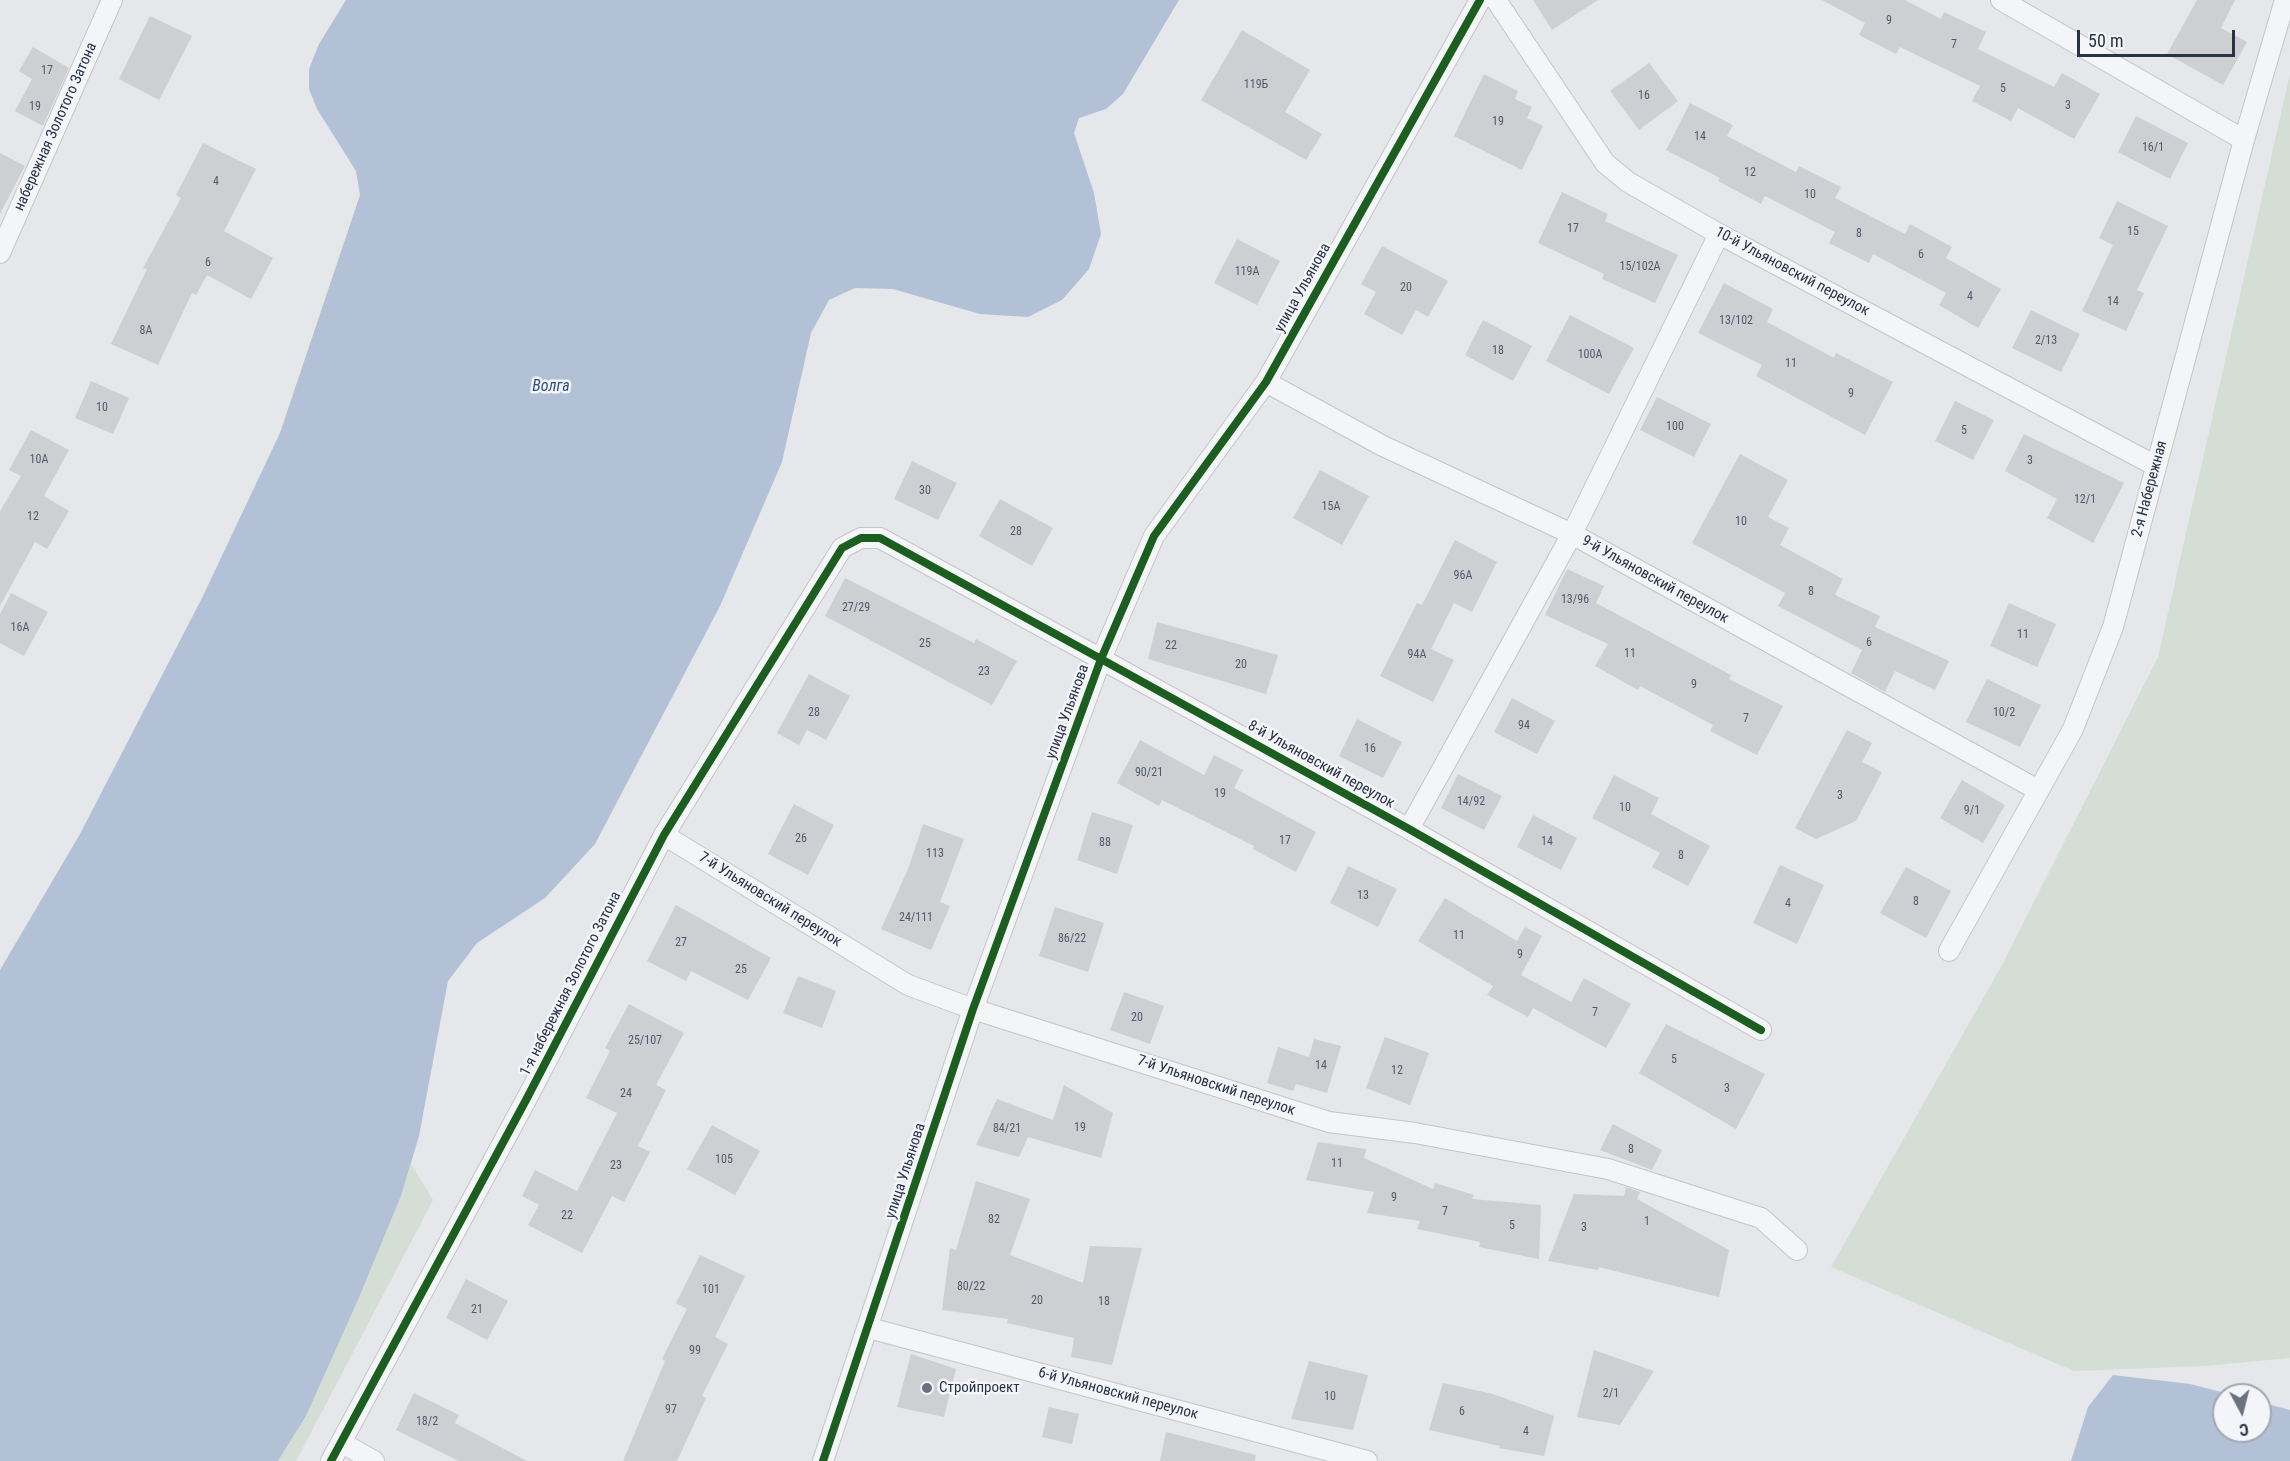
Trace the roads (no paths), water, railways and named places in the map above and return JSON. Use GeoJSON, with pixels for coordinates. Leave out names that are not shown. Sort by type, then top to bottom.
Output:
{"type":"FeatureCollection","features":[{"type":"Feature","properties":{"kind":"street","name":"набережная Золотого Затона"},"geometry":{"type":"LineString","coordinates":[[0,253],[112,0]]}},
{"type":"Feature","properties":{"kind":"street","name":"улица Ульянова"},"geometry":{"type":"LineString","coordinates":[[823,1461],[973,1009],[1101,658],[1154,536],[1266,382],[1480,0]]}},
{"type":"Feature","properties":{"kind":"street","name":"10-й Ульяновский переулок"},"geometry":{"type":"LineString","coordinates":[[1496,0],[1605,163],[1628,182],[1719,234],[2156,466]]}},
{"type":"Feature","properties":{"kind":"street"},"geometry":{"type":"LineString","coordinates":[[2001,0],[2244,140]]}},
{"type":"Feature","properties":{"kind":"street","name":"2-я Набережная"},"geometry":{"type":"LineString","coordinates":[[1949,951],[2073,729],[2113,627],[2244,140],[2285,0]]}},
{"type":"Feature","properties":{"kind":"street"},"geometry":{"type":"LineString","coordinates":[[1409,829],[1572,534],[1719,234]]}},
{"type":"Feature","properties":{"kind":"street","name":"9-й Ульяновский переулок"},"geometry":{"type":"LineString","coordinates":[[1266,382],[1383,446],[1572,534],[2038,790]]}},
{"type":"Feature","properties":{"kind":"street","name":"8-й Ульяновский переулок"},"geometry":{"type":"LineString","coordinates":[[861,538],[880,538],[1101,658],[1409,829],[1761,1030]]}},
{"type":"Feature","properties":{"kind":"street","name":"1-я набережная Золотого Затона"},"geometry":{"type":"LineString","coordinates":[[331,1461],[526,1100],[664,835],[842,549],[861,538]]}},
{"type":"Feature","properties":{"kind":"street","name":"7-й Ульяновский переулок"},"geometry":{"type":"LineString","coordinates":[[664,835],[908,985],[973,1009],[1329,1122],[1415,1133],[1608,1169],[1761,1218],[1797,1250]]}},
{"type":"Feature","properties":{"kind":"street","name":"6-й Ульяновский переулок"},"geometry":{"type":"LineString","coordinates":[[869,1328],[1367,1461]]}},
{"type":"Feature","properties":{"kind":"street"},"geometry":{"type":"LineString","coordinates":[[342,1443],[374,1461]]}},
{"type":"Feature","properties":{"kind":"water","name":"Волга"},"geometry":{"type":"Polygon","coordinates":[[[346,0],[1179,0],[1123,94],[1106,109],[1079,118],[1074,133],[1094,193],[1101,234],[1089,269],[1062,300],[1028,317],[980,314],[893,289],[855,288],[829,300],[811,333],[782,462],[720,606],[595,844],[545,898],[477,943],[448,981],[419,1136],[401,1196],[306,1416],[278,1461],[0,1461],[0,970],[80,834],[202,598],[280,433],[360,195],[356,171],[317,109],[309,89],[309,69],[319,44],[346,0]]]}},
{"type":"Feature","properties":{"kind":"water"},"geometry":{"type":"Polygon","coordinates":[[[2113,1375],[2190,1384],[2212,1390],[2212,1443],[2272,1443],[2272,1405],[2290,1410],[2290,1461],[2071,1461],[2088,1407],[2113,1375]]]}},
{"type":"Feature","properties":{"kind":"place","name":"Стройпроект"},"geometry":{"type":"Point","coordinates":[927,1388]}}]}
